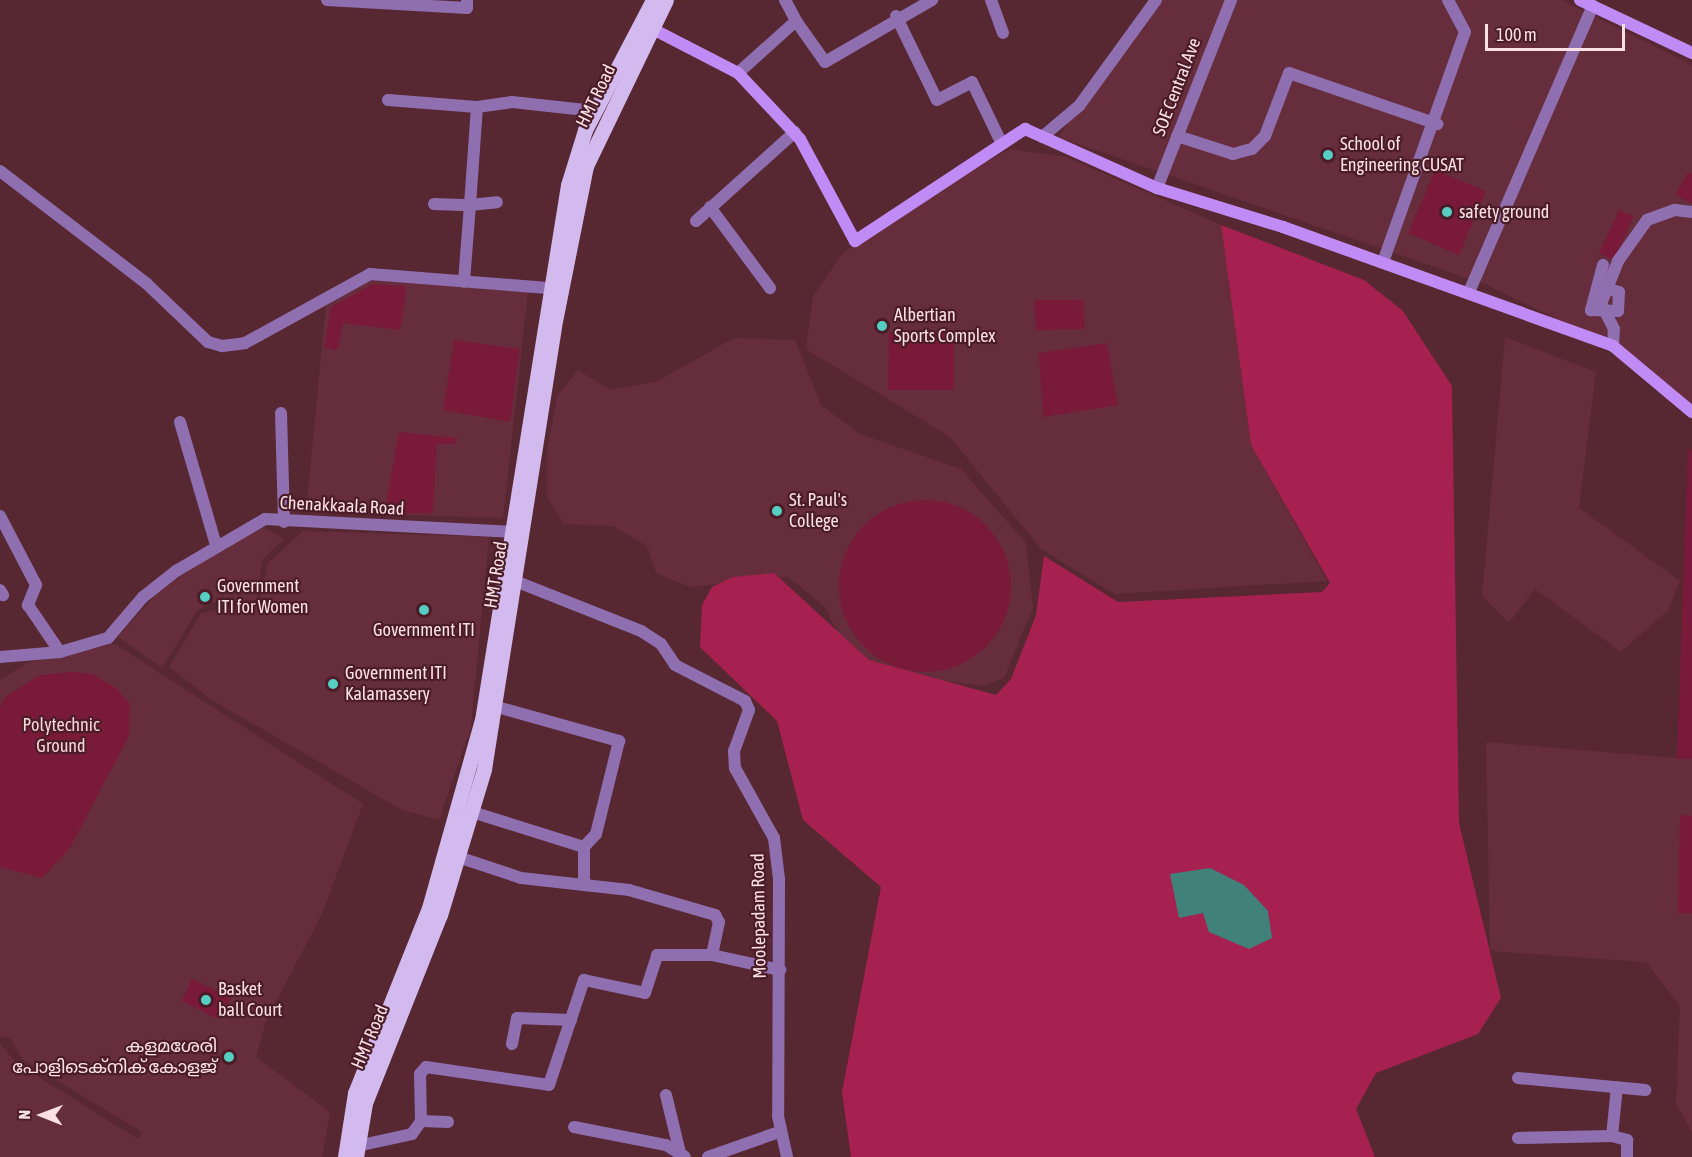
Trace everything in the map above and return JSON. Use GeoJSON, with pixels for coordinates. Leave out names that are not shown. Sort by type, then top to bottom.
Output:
{"type":"FeatureCollection","features":[{"type":"Feature","properties":{"kind":"main road","name":"HMT Road"},"geometry":{"type":"LineString","coordinates":[[555,288],[586,166],[646,26],[653,0]]}},
{"type":"Feature","properties":{"kind":"main road","name":"HMT Road"},"geometry":{"type":"LineString","coordinates":[[345,1157],[355,1093],[411,961],[453,836],[515,581],[522,501],[555,288],[568,185],[595,111],[646,26],[666,0]]}},
{"type":"Feature","properties":{"kind":"main road","name":"HMT Road"},"geometry":{"type":"LineString","coordinates":[[357,1151],[371,1085],[420,970],[472,812],[497,707],[510,532],[522,501]]}},
{"type":"Feature","properties":{"kind":"street"},"geometry":{"type":"LineString","coordinates":[[327,0],[467,8],[467,0]]}},
{"type":"Feature","properties":{"kind":"street"},"geometry":{"type":"LineString","coordinates":[[785,0],[796,21],[825,62],[896,16],[932,0]]}},
{"type":"Feature","properties":{"kind":"street"},"geometry":{"type":"LineString","coordinates":[[991,0],[1003,33]]}},
{"type":"Feature","properties":{"kind":"street"},"geometry":{"type":"LineString","coordinates":[[1042,136],[1079,106],[1156,0]]}},
{"type":"Feature","properties":{"kind":"street","name":"SOE Central Ave"},"geometry":{"type":"LineString","coordinates":[[1157,188],[1231,0]]}},
{"type":"Feature","properties":{"kind":"street"},"geometry":{"type":"LineString","coordinates":[[1383,262],[1437,124],[1465,32],[1448,0]]}},
{"type":"Feature","properties":{"kind":"street"},"geometry":{"type":"LineString","coordinates":[[1580,0],[1692,53]]}},
{"type":"Feature","properties":{"kind":"street"},"geometry":{"type":"LineString","coordinates":[[1469,292],[1593,6]]}},
{"type":"Feature","properties":{"kind":"street"},"geometry":{"type":"LineString","coordinates":[[896,16],[937,100],[972,82],[1001,142]]}},
{"type":"Feature","properties":{"kind":"street"},"geometry":{"type":"LineString","coordinates":[[738,73],[796,21]]}},
{"type":"Feature","properties":{"kind":"street"},"geometry":{"type":"LineString","coordinates":[[646,26],[738,73],[795,132],[855,241],[1001,142],[1024,129],[1157,188],[1383,262],[1613,346],[1692,412]]}},
{"type":"Feature","properties":{"kind":"street"},"geometry":{"type":"LineString","coordinates":[[1177,136],[1233,154],[1252,149],[1265,136],[1289,73],[1437,124]]}},
{"type":"Feature","properties":{"kind":"street"},"geometry":{"type":"LineString","coordinates":[[388,100],[477,107],[512,102],[595,111]]}},
{"type":"Feature","properties":{"kind":"street"},"geometry":{"type":"LineString","coordinates":[[464,282],[477,107]]}},
{"type":"Feature","properties":{"kind":"street"},"geometry":{"type":"LineString","coordinates":[[696,221],[795,132]]}},
{"type":"Feature","properties":{"kind":"street"},"geometry":{"type":"LineString","coordinates":[[0,171],[147,284],[208,342],[245,343],[370,274],[555,288]]}},
{"type":"Feature","properties":{"kind":"street"},"geometry":{"type":"LineString","coordinates":[[435,204],[470,205],[497,202]]}},
{"type":"Feature","properties":{"kind":"street"},"geometry":{"type":"LineString","coordinates":[[710,207],[770,288]]}},
{"type":"Feature","properties":{"kind":"street"},"geometry":{"type":"LineString","coordinates":[[1613,346],[1614,329],[1604,314],[1605,288],[1647,220],[1675,210],[1692,212]]}},
{"type":"Feature","properties":{"kind":"street"},"geometry":{"type":"LineString","coordinates":[[1603,265],[1589,303],[1591,310],[1604,314],[1618,311],[1621,302],[1619,292],[1605,288]]}},
{"type":"Feature","properties":{"kind":"street"},"geometry":{"type":"LineString","coordinates":[[281,413],[284,522]]}},
{"type":"Feature","properties":{"kind":"street"},"geometry":{"type":"LineString","coordinates":[[180,422],[216,545]]}},
{"type":"Feature","properties":{"kind":"street"},"geometry":{"type":"LineString","coordinates":[[0,516],[36,585],[28,605],[60,652]]}},
{"type":"Feature","properties":{"kind":"street","name":"Chenakkaala Road"},"geometry":{"type":"LineString","coordinates":[[0,657],[60,652],[108,638],[142,597],[216,545],[265,519],[284,522],[510,532]]}},
{"type":"Feature","properties":{"kind":"street","name":"Moolepadam Road"},"geometry":{"type":"LineString","coordinates":[[515,581],[641,631],[661,644],[675,665],[745,701],[749,710],[734,751],[735,768],[774,838],[780,970],[779,1132],[787,1157]]}},
{"type":"Feature","properties":{"kind":"street"},"geometry":{"type":"LineString","coordinates":[[497,707],[619,741],[596,834],[584,847],[584,883]]}},
{"type":"Feature","properties":{"kind":"street"},"geometry":{"type":"LineString","coordinates":[[472,812],[584,847]]}},
{"type":"Feature","properties":{"kind":"street"},"geometry":{"type":"LineString","coordinates":[[458,857],[521,878],[584,883],[629,890],[715,915],[719,922],[712,955]]}},
{"type":"Feature","properties":{"kind":"street"},"geometry":{"type":"LineString","coordinates":[[357,1151],[412,1134],[421,1121],[420,1074],[426,1067],[549,1085],[584,980],[645,993],[657,955],[712,955],[780,970]]}},
{"type":"Feature","properties":{"kind":"street"},"geometry":{"type":"LineString","coordinates":[[512,1044],[517,1018],[571,1020]]}},
{"type":"Feature","properties":{"kind":"street"},"geometry":{"type":"LineString","coordinates":[[1518,1078],[1645,1090]]}},
{"type":"Feature","properties":{"kind":"street"},"geometry":{"type":"LineString","coordinates":[[1612,1136],[1617,1087]]}},
{"type":"Feature","properties":{"kind":"street"},"geometry":{"type":"LineString","coordinates":[[666,1095],[682,1156]]}},
{"type":"Feature","properties":{"kind":"street"},"geometry":{"type":"LineString","coordinates":[[421,1121],[448,1122]]}},
{"type":"Feature","properties":{"kind":"street"},"geometry":{"type":"LineString","coordinates":[[574,1127],[626,1135],[682,1156]]}},
{"type":"Feature","properties":{"kind":"street"},"geometry":{"type":"LineString","coordinates":[[708,1157],[779,1132]]}},
{"type":"Feature","properties":{"kind":"street"},"geometry":{"type":"LineString","coordinates":[[1518,1138],[1612,1136],[1627,1140],[1627,1157]]}},
{"type":"Feature","properties":{"kind":"shaded area","name":"School of Engineering CUSAT"},"geometry":{"type":"Polygon","coordinates":[[[1159,0],[1562,0],[1692,65],[1692,412],[1620,350],[1487,285],[1058,137],[1159,0]]]}},
{"type":"Feature","properties":{"kind":"shaded area"},"geometry":{"type":"Polygon","coordinates":[[[1010,149],[1066,157],[1221,225],[1251,445],[1327,581],[1115,594],[1041,549],[950,437],[806,349],[813,296],[842,254],[913,203],[1010,149]]]}},
{"type":"Feature","properties":{"kind":"shaded area"},"geometry":{"type":"Polygon","coordinates":[[[1221,225],[1364,280],[1403,311],[1452,386],[1459,823],[1501,998],[1478,1034],[1376,1073],[1356,1109],[1375,1157],[851,1157],[842,1092],[881,887],[803,820],[777,721],[700,647],[702,605],[712,587],[733,577],[774,573],[869,660],[996,695],[1011,679],[1036,615],[1044,556],[1118,602],[1322,592],[1330,583],[1251,445],[1221,225]]]}},
{"type":"Feature","properties":{"kind":"shaded area"},"geometry":{"type":"Polygon","coordinates":[[[371,279],[528,292],[503,518],[306,512],[326,304],[371,279]]]}},
{"type":"Feature","properties":{"kind":"shaded area"},"geometry":{"type":"Polygon","coordinates":[[[1505,337],[1596,372],[1579,508],[1680,581],[1668,610],[1621,652],[1535,589],[1509,623],[1482,596],[1505,337]]]}},
{"type":"Feature","properties":{"kind":"shaded area","name":"St. Paul's College"},"geometry":{"type":"Polygon","coordinates":[[[734,338],[795,340],[821,405],[860,434],[961,469],[1026,543],[1033,607],[1004,678],[982,686],[887,673],[843,644],[825,607],[788,577],[690,587],[656,573],[647,546],[613,526],[564,524],[547,497],[547,453],[557,396],[578,370],[611,390],[658,381],[734,338]]]}},
{"type":"Feature","properties":{"kind":"shaded area"},"geometry":{"type":"Polygon","coordinates":[[[1692,459],[1692,1133],[1676,1103],[1680,1006],[1646,962],[1490,951],[1486,742],[1677,758],[1692,459]]]}},
{"type":"Feature","properties":{"kind":"shaded area","name":"Government ITI for Women"},"geometry":{"type":"Polygon","coordinates":[[[262,527],[284,539],[262,560],[257,600],[210,603],[198,610],[162,668],[118,637],[156,594],[208,556],[262,527]]]}},
{"type":"Feature","properties":{"kind":"shaded area","name":"Government ITI Kalamassery"},"geometry":{"type":"Polygon","coordinates":[[[303,531],[489,537],[471,727],[439,820],[402,810],[212,700],[169,667],[201,613],[259,602],[268,563],[303,531]]]}},
{"type":"Feature","properties":{"kind":"shaded area"},"geometry":{"type":"Polygon","coordinates":[[[115,644],[363,804],[322,914],[266,1021],[256,1057],[330,1112],[322,1157],[0,1157],[0,1044],[18,1064],[138,1139],[142,1132],[22,1059],[11,1039],[0,1036],[0,680],[27,663],[115,644]]]}},
{"type":"Feature","properties":{"kind":"green space","name":"safety ground"},"geometry":{"type":"Polygon","coordinates":[[[1435,170],[1486,191],[1459,255],[1408,233],[1435,170]]]}},
{"type":"Feature","properties":{"kind":"green space"},"geometry":{"type":"Polygon","coordinates":[[[1687,173],[1692,173],[1692,204],[1676,195],[1687,173]]]}},
{"type":"Feature","properties":{"kind":"green space"},"geometry":{"type":"Polygon","coordinates":[[[1619,210],[1634,216],[1614,260],[1599,253],[1619,210]]]}},
{"type":"Feature","properties":{"kind":"green space"},"geometry":{"type":"Polygon","coordinates":[[[373,284],[407,286],[400,330],[343,323],[338,350],[324,348],[331,307],[373,284]]]}},
{"type":"Feature","properties":{"kind":"green space"},"geometry":{"type":"Polygon","coordinates":[[[1034,300],[1083,300],[1085,329],[1036,330],[1034,300]]]}},
{"type":"Feature","properties":{"kind":"green space"},"geometry":{"type":"Polygon","coordinates":[[[954,331],[954,390],[888,390],[889,332],[954,331]]]}},
{"type":"Feature","properties":{"kind":"green space"},"geometry":{"type":"Polygon","coordinates":[[[454,340],[520,349],[510,422],[443,410],[454,340]]]}},
{"type":"Feature","properties":{"kind":"green space"},"geometry":{"type":"Polygon","coordinates":[[[1107,343],[1118,405],[1043,417],[1039,353],[1107,343]]]}},
{"type":"Feature","properties":{"kind":"green space"},"geometry":{"type":"Polygon","coordinates":[[[399,432],[457,438],[455,444],[437,444],[433,513],[384,514],[399,432]]]}},
{"type":"Feature","properties":{"kind":"green space"},"geometry":{"type":"Polygon","coordinates":[[[1688,448],[1692,452],[1692,759],[1677,759],[1688,448]]]}},
{"type":"Feature","properties":{"kind":"green space"},"geometry":{"type":"Polygon","coordinates":[[[925,500],[942,501],[958,506],[973,514],[986,525],[997,538],[1005,553],[1010,569],[1010,603],[1005,619],[997,634],[986,647],[973,658],[958,666],[942,671],[925,672],[908,671],[892,666],[877,658],[864,647],[853,634],[845,619],[840,603],[839,586],[840,569],[845,553],[853,538],[864,525],[877,514],[892,506],[908,501],[925,500]]]}},
{"type":"Feature","properties":{"kind":"green space","name":"Polytechnic Ground"},"geometry":{"type":"Polygon","coordinates":[[[72,672],[93,674],[117,689],[130,704],[129,736],[70,848],[42,878],[0,867],[0,707],[5,697],[40,675],[72,672]]]}},
{"type":"Feature","properties":{"kind":"green space"},"geometry":{"type":"Polygon","coordinates":[[[1680,815],[1692,816],[1692,913],[1678,913],[1680,815]]]}},
{"type":"Feature","properties":{"kind":"green space","name":"Basket ball Court"},"geometry":{"type":"Polygon","coordinates":[[[192,979],[231,998],[218,1019],[182,1001],[192,979]]]}},
{"type":"Feature","properties":{"kind":"water"},"geometry":{"type":"Polygon","coordinates":[[[1210,868],[1244,885],[1268,911],[1272,938],[1249,949],[1209,932],[1203,913],[1179,918],[1170,874],[1210,868]]]}},
{"type":"Feature","properties":{"kind":"place","name":"School of Engineering CUSAT"},"geometry":{"type":"Point","coordinates":[1328,155]}},
{"type":"Feature","properties":{"kind":"place","name":"safety ground"},"geometry":{"type":"Point","coordinates":[1447,212]}},
{"type":"Feature","properties":{"kind":"place","name":"Albertian Sports Complex"},"geometry":{"type":"Point","coordinates":[882,326]}},
{"type":"Feature","properties":{"kind":"place","name":"St. Paul's College"},"geometry":{"type":"Point","coordinates":[777,511]}},
{"type":"Feature","properties":{"kind":"place","name":"Government ITI for Women"},"geometry":{"type":"Point","coordinates":[205,597]}},
{"type":"Feature","properties":{"kind":"place","name":"Government ITI"},"geometry":{"type":"Point","coordinates":[424,610]}},
{"type":"Feature","properties":{"kind":"place","name":"Government ITI Kalamassery"},"geometry":{"type":"Point","coordinates":[333,684]}},
{"type":"Feature","properties":{"kind":"place","name":"Basket ball Court"},"geometry":{"type":"Point","coordinates":[206,1000]}},
{"type":"Feature","properties":{"kind":"place","name":"കളമശേരി പോളിടെക്നിക് കോളജ്"},"geometry":{"type":"Point","coordinates":[229,1057]}}]}
